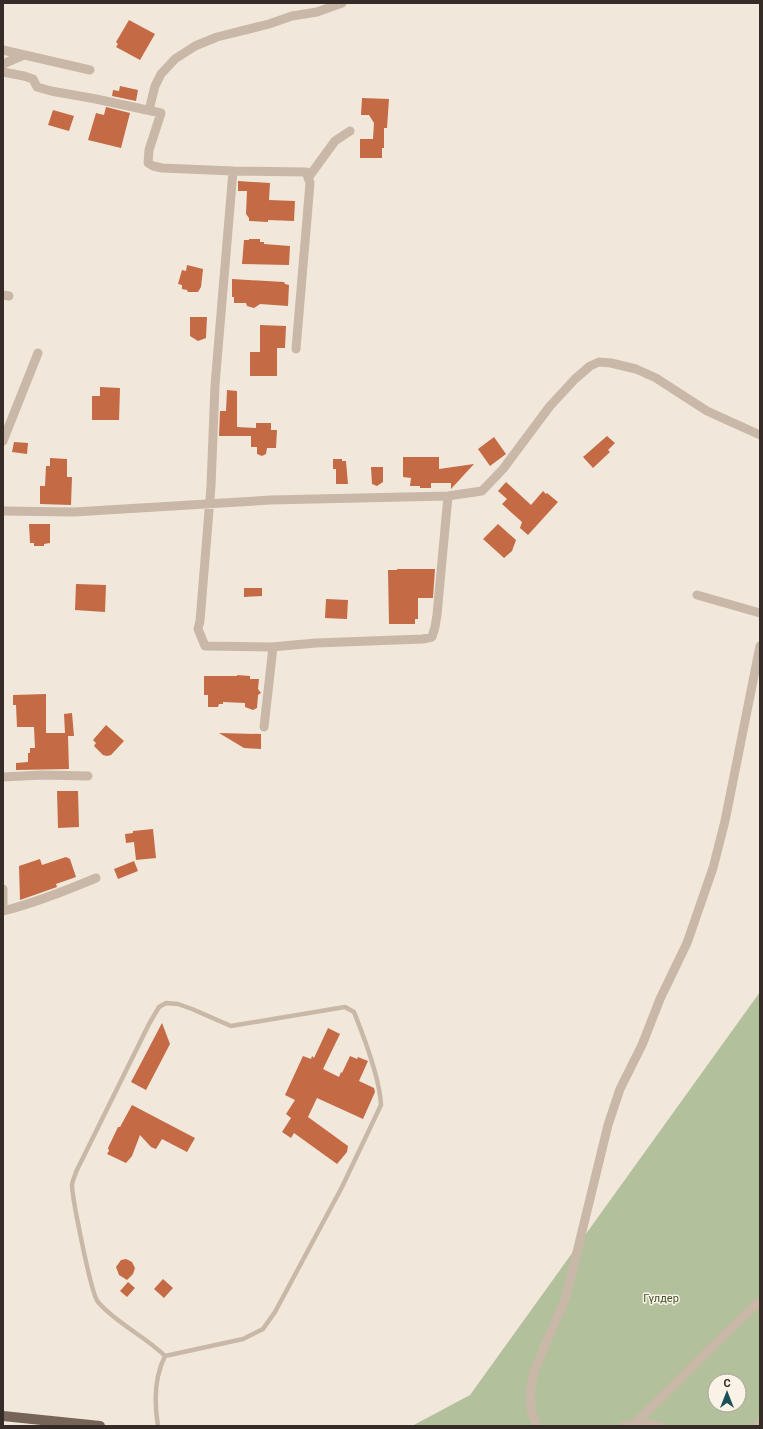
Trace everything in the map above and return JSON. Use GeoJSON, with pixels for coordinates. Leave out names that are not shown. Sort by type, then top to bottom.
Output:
{"type":"FeatureCollection","features":[{"type":"Feature","properties":{"kind":"main road"},"geometry":{"type":"LineString","coordinates":[[3,1416],[100,1426]]}},
{"type":"Feature","properties":{"kind":"street"},"geometry":{"type":"LineString","coordinates":[[149,110],[155,86],[161,74],[175,59],[195,46],[216,37],[269,24],[292,16],[317,12],[342,3]]}},
{"type":"Feature","properties":{"kind":"street"},"geometry":{"type":"LineString","coordinates":[[3,50],[90,70]]}},
{"type":"Feature","properties":{"kind":"street"},"geometry":{"type":"LineString","coordinates":[[3,64],[24,55]]}},
{"type":"Feature","properties":{"kind":"street"},"geometry":{"type":"LineString","coordinates":[[3,72],[24,76],[33,80],[38,87],[51,91],[161,113],[149,150],[148,163],[153,166],[162,168],[233,171],[306,172],[310,183],[296,349]]}},
{"type":"Feature","properties":{"kind":"street"},"geometry":{"type":"LineString","coordinates":[[308,178],[335,141],[350,131]]}},
{"type":"Feature","properties":{"kind":"street"},"geometry":{"type":"LineString","coordinates":[[233,171],[215,385],[211,486],[200,621],[198,629],[205,646],[274,647],[316,643],[423,639],[432,637],[438,608],[448,496]]}},
{"type":"Feature","properties":{"kind":"street"},"geometry":{"type":"LineString","coordinates":[[3,441],[38,353]]}},
{"type":"Feature","properties":{"kind":"street"},"geometry":{"type":"LineString","coordinates":[[3,511],[74,512],[209,505],[271,500],[448,496],[482,491],[502,469],[550,406],[575,379],[590,366],[599,362],[611,363],[636,369],[656,378],[706,411],[760,435]]}},
{"type":"Feature","properties":{"kind":"street"},"geometry":{"type":"LineString","coordinates":[[697,595],[760,613]]}},
{"type":"Feature","properties":{"kind":"street"},"geometry":{"type":"LineString","coordinates":[[537,1426],[532,1414],[530,1394],[534,1371],[566,1297],[608,1125],[620,1089],[642,1045],[660,999],[687,943],[713,868],[760,646]]}},
{"type":"Feature","properties":{"kind":"street"},"geometry":{"type":"LineString","coordinates":[[264,727],[274,647]]}},
{"type":"Feature","properties":{"kind":"street"},"geometry":{"type":"LineString","coordinates":[[3,777],[42,775],[88,776]]}},
{"type":"Feature","properties":{"kind":"street"},"geometry":{"type":"LineString","coordinates":[[3,911],[27,905],[96,878]]}},
{"type":"Feature","properties":{"kind":"street"},"geometry":{"type":"LineString","coordinates":[[3,889],[3,906]]}},
{"type":"Feature","properties":{"kind":"street"},"geometry":{"type":"LineString","coordinates":[[635,1423],[684,1376],[729,1329],[760,1301]]}},
{"type":"Feature","properties":{"kind":"street"},"geometry":{"type":"LineString","coordinates":[[624,1426],[635,1423],[648,1423],[660,1426]]}},
{"type":"Feature","properties":{"kind":"street"},"geometry":{"type":"LineString","coordinates":[[757,1426],[760,1423]]}},
{"type":"Feature","properties":{"kind":"lane"},"geometry":{"type":"LineString","coordinates":[[166,1003],[178,1004],[192,1008],[231,1026],[345,1007],[354,1012],[362,1032],[381,1094],[381,1105],[342,1187],[275,1312],[263,1329],[243,1339],[165,1356],[155,1346],[140,1336],[97,1301],[83,1247],[73,1197],[72,1184],[76,1172],[149,1024],[159,1007],[166,1003]]}},
{"type":"Feature","properties":{"kind":"lane"},"geometry":{"type":"LineString","coordinates":[[158,1426],[155,1408],[156,1386],[159,1368],[165,1356]]}},
{"type":"Feature","properties":{"kind":"green space","name":"Гүлдер"},"geometry":{"type":"Polygon","coordinates":[[[760,992],[760,1426],[412,1426],[470,1395],[760,992]]]}},
{"type":"Feature","properties":{"kind":"building"},"geometry":{"type":"Polygon","coordinates":[[[129,20],[155,34],[140,60],[116,47],[118,44],[116,42],[129,20]]]}},
{"type":"Feature","properties":{"kind":"building"},"geometry":{"type":"Polygon","coordinates":[[[120,86],[138,90],[136,101],[112,96],[113,90],[119,91],[120,86]]]}},
{"type":"Feature","properties":{"kind":"building"},"geometry":{"type":"Polygon","coordinates":[[[362,98],[389,99],[387,128],[384,128],[384,148],[382,148],[382,158],[360,158],[360,139],[373,139],[374,123],[369,115],[361,115],[362,98]]]}},
{"type":"Feature","properties":{"kind":"building"},"geometry":{"type":"Polygon","coordinates":[[[106,107],[130,113],[121,148],[88,140],[96,113],[104,115],[106,107]]]}},
{"type":"Feature","properties":{"kind":"building"},"geometry":{"type":"Polygon","coordinates":[[[53,110],[74,116],[69,131],[48,125],[53,110]]]}},
{"type":"Feature","properties":{"kind":"building"},"geometry":{"type":"Polygon","coordinates":[[[238,181],[270,183],[269,200],[295,201],[294,221],[249,221],[246,214],[247,191],[238,191],[238,181]]]}},
{"type":"Feature","properties":{"kind":"building"},"geometry":{"type":"Polygon","coordinates":[[[260,239],[260,242],[264,242],[264,244],[290,246],[289,265],[242,264],[244,240],[260,239]]]}},
{"type":"Feature","properties":{"kind":"building"},"geometry":{"type":"Polygon","coordinates":[[[187,265],[203,269],[201,287],[198,292],[188,292],[187,290],[182,289],[182,285],[178,284],[182,270],[186,271],[187,265]]]}},
{"type":"Feature","properties":{"kind":"building"},"geometry":{"type":"Polygon","coordinates":[[[232,279],[284,282],[285,284],[289,285],[288,306],[260,304],[254,308],[247,306],[246,303],[234,303],[234,297],[232,297],[232,279]]]}},
{"type":"Feature","properties":{"kind":"building"},"geometry":{"type":"Polygon","coordinates":[[[190,317],[207,317],[206,338],[198,341],[190,336],[190,317]]]}},
{"type":"Feature","properties":{"kind":"building"},"geometry":{"type":"Polygon","coordinates":[[[260,325],[286,326],[285,348],[277,348],[277,376],[250,376],[250,352],[260,352],[260,325]]]}},
{"type":"Feature","properties":{"kind":"building"},"geometry":{"type":"Polygon","coordinates":[[[100,387],[120,388],[119,420],[92,420],[92,396],[100,396],[100,387]]]}},
{"type":"Feature","properties":{"kind":"building"},"geometry":{"type":"Polygon","coordinates":[[[227,390],[237,391],[237,427],[256,428],[256,423],[271,423],[271,430],[277,430],[276,448],[267,448],[266,454],[262,456],[257,454],[257,447],[251,447],[251,436],[219,436],[220,411],[226,411],[227,390]]]}},
{"type":"Feature","properties":{"kind":"building"},"geometry":{"type":"Polygon","coordinates":[[[607,436],[615,443],[608,450],[610,452],[593,468],[583,457],[607,436]]]}},
{"type":"Feature","properties":{"kind":"building"},"geometry":{"type":"Polygon","coordinates":[[[494,437],[506,454],[490,466],[478,449],[494,437]]]}},
{"type":"Feature","properties":{"kind":"building"},"geometry":{"type":"Polygon","coordinates":[[[14,442],[28,443],[27,454],[12,452],[14,442]]]}},
{"type":"Feature","properties":{"kind":"building"},"geometry":{"type":"Polygon","coordinates":[[[403,457],[439,457],[439,469],[474,464],[451,489],[451,483],[431,483],[431,488],[420,488],[420,486],[410,486],[411,478],[403,477],[403,457]]]}},
{"type":"Feature","properties":{"kind":"building"},"geometry":{"type":"Polygon","coordinates":[[[50,458],[67,459],[67,477],[72,477],[71,505],[40,504],[40,486],[45,486],[46,466],[50,466],[50,458]]]}},
{"type":"Feature","properties":{"kind":"building"},"geometry":{"type":"Polygon","coordinates":[[[333,459],[342,459],[342,461],[346,461],[348,484],[336,484],[336,469],[333,469],[333,459]]]}},
{"type":"Feature","properties":{"kind":"building"},"geometry":{"type":"Polygon","coordinates":[[[371,467],[383,467],[383,482],[377,486],[372,484],[371,467]]]}},
{"type":"Feature","properties":{"kind":"building"},"geometry":{"type":"Polygon","coordinates":[[[506,482],[531,505],[543,491],[558,502],[528,535],[520,528],[522,522],[502,504],[507,499],[498,491],[506,482]]]}},
{"type":"Feature","properties":{"kind":"building"},"geometry":{"type":"Polygon","coordinates":[[[29,524],[50,524],[50,543],[44,544],[44,546],[34,546],[34,543],[30,543],[29,524]]]}},
{"type":"Feature","properties":{"kind":"building"},"geometry":{"type":"Polygon","coordinates":[[[498,524],[516,540],[512,551],[504,558],[483,539],[498,524]]]}},
{"type":"Feature","properties":{"kind":"building"},"geometry":{"type":"Polygon","coordinates":[[[435,569],[433,598],[418,598],[418,619],[415,619],[415,624],[389,624],[388,570],[435,569]]]}},
{"type":"Feature","properties":{"kind":"building"},"geometry":{"type":"Polygon","coordinates":[[[76,584],[106,585],[105,612],[75,610],[76,584]]]}},
{"type":"Feature","properties":{"kind":"building"},"geometry":{"type":"Polygon","coordinates":[[[244,588],[262,588],[262,596],[244,597],[244,588]]]}},
{"type":"Feature","properties":{"kind":"building"},"geometry":{"type":"Polygon","coordinates":[[[326,599],[348,600],[347,619],[325,618],[326,599]]]}},
{"type":"Feature","properties":{"kind":"building"},"geometry":{"type":"Polygon","coordinates":[[[204,676],[250,676],[250,679],[259,679],[258,689],[261,693],[258,695],[257,708],[253,710],[245,707],[245,703],[223,702],[223,704],[219,704],[218,707],[208,707],[208,695],[204,695],[204,676]]]}},
{"type":"Feature","properties":{"kind":"building"},"geometry":{"type":"Polygon","coordinates":[[[46,694],[46,733],[65,733],[64,714],[72,713],[74,736],[68,736],[69,769],[16,770],[16,763],[28,762],[28,753],[30,753],[30,748],[35,748],[34,727],[17,727],[16,705],[13,705],[13,695],[46,694]]]}},
{"type":"Feature","properties":{"kind":"building"},"geometry":{"type":"Polygon","coordinates":[[[106,725],[124,741],[111,755],[107,756],[103,755],[94,746],[96,743],[93,740],[106,725]]]}},
{"type":"Feature","properties":{"kind":"building"},"geometry":{"type":"Polygon","coordinates":[[[219,733],[261,734],[261,749],[244,748],[219,733]]]}},
{"type":"Feature","properties":{"kind":"building"},"geometry":{"type":"Polygon","coordinates":[[[57,791],[78,791],[79,827],[58,828],[57,791]]]}},
{"type":"Feature","properties":{"kind":"building"},"geometry":{"type":"Polygon","coordinates":[[[153,829],[156,858],[136,860],[134,842],[126,843],[125,834],[133,833],[133,831],[153,829]]]}},
{"type":"Feature","properties":{"kind":"building"},"geometry":{"type":"Polygon","coordinates":[[[66,857],[70,859],[76,877],[56,884],[57,887],[20,900],[19,866],[40,859],[42,865],[66,857]]]}},
{"type":"Feature","properties":{"kind":"building"},"geometry":{"type":"Polygon","coordinates":[[[134,861],[138,871],[118,879],[114,869],[134,861]]]}},
{"type":"Feature","properties":{"kind":"building"},"geometry":{"type":"Polygon","coordinates":[[[162,1023],[170,1044],[146,1090],[131,1082],[162,1023]]]}},
{"type":"Feature","properties":{"kind":"building"},"geometry":{"type":"Polygon","coordinates":[[[328,1028],[340,1034],[323,1069],[339,1077],[350,1056],[368,1061],[359,1081],[374,1088],[375,1092],[363,1119],[317,1098],[308,1117],[348,1146],[347,1152],[337,1164],[294,1133],[291,1138],[282,1132],[291,1118],[286,1114],[295,1100],[285,1095],[303,1056],[311,1059],[312,1056],[314,1058],[328,1028]]]}},
{"type":"Feature","properties":{"kind":"building"},"geometry":{"type":"Polygon","coordinates":[[[132,1105],[195,1138],[187,1152],[162,1139],[156,1149],[151,1147],[140,1135],[132,1156],[126,1163],[107,1154],[109,1151],[108,1148],[118,1127],[120,1127],[132,1105]]]}},
{"type":"Feature","properties":{"kind":"building"},"geometry":{"type":"Polygon","coordinates":[[[126,1259],[132,1262],[135,1268],[133,1274],[127,1280],[119,1275],[116,1267],[121,1260],[126,1259]]]}},
{"type":"Feature","properties":{"kind":"building"},"geometry":{"type":"Polygon","coordinates":[[[163,1279],[173,1288],[164,1298],[154,1289],[163,1279]]]}},
{"type":"Feature","properties":{"kind":"building"},"geometry":{"type":"Polygon","coordinates":[[[128,1282],[135,1288],[127,1297],[120,1291],[128,1282]]]}}]}
